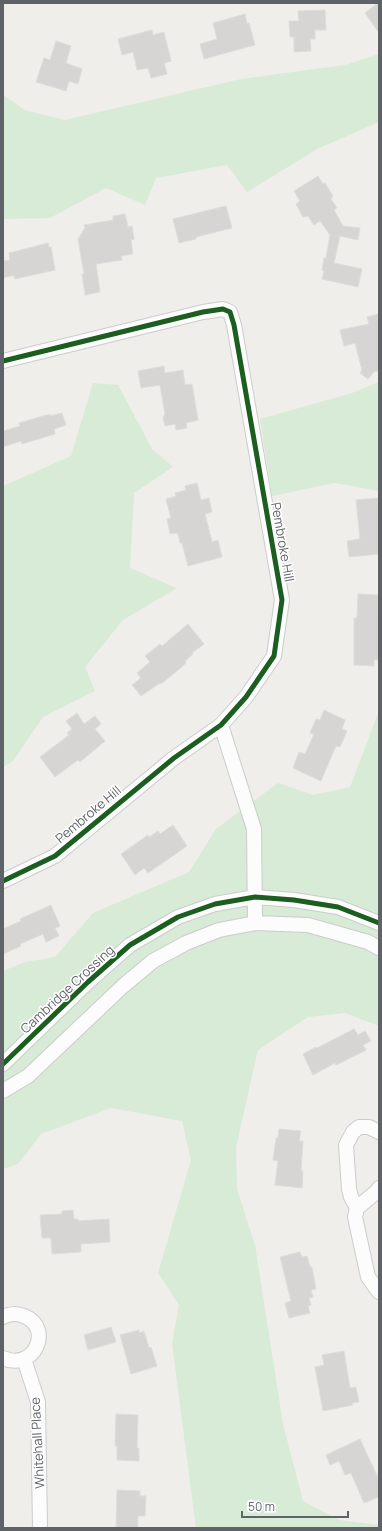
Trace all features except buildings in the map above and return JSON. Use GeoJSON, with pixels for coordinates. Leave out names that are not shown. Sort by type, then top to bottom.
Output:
{"type":"FeatureCollection","features":[{"type":"Feature","properties":{"kind":"street","name":"Pembroke Hill"},"geometry":{"type":"LineString","coordinates":[[3,361],[203,312],[223,308],[230,312],[234,325],[282,600],[274,656],[246,697],[221,725],[174,758],[55,856],[3,881]]}},
{"type":"Feature","properties":{"kind":"street"},"geometry":{"type":"LineString","coordinates":[[221,725],[254,829],[255,923]]}},
{"type":"Feature","properties":{"kind":"street","name":"Cambridge Crossing"},"geometry":{"type":"LineString","coordinates":[[3,1064],[88,982],[130,945],[178,917],[215,904],[255,896],[338,907],[379,923]]}},
{"type":"Feature","properties":{"kind":"street"},"geometry":{"type":"LineString","coordinates":[[3,1092],[28,1076],[123,986],[153,961],[186,943],[219,930],[255,923],[308,925],[368,942],[379,948]]}},
{"type":"Feature","properties":{"kind":"street"},"geometry":{"type":"LineString","coordinates":[[358,1208],[351,1197],[349,1189],[346,1145],[353,1132],[359,1128],[369,1127],[379,1132]]}},
{"type":"Feature","properties":{"kind":"street"},"geometry":{"type":"LineString","coordinates":[[379,1188],[376,1193],[358,1208],[355,1217],[368,1277],[379,1292]]}},
{"type":"Feature","properties":{"kind":"street"},"geometry":{"type":"LineString","coordinates":[[3,1318],[13,1314],[20,1314],[27,1317],[33,1322],[39,1335],[38,1343],[31,1355],[17,1361],[3,1358]]}},
{"type":"Feature","properties":{"kind":"street","name":"Whitehall Place"},"geometry":{"type":"LineString","coordinates":[[24,1359],[38,1402],[40,1528]]}},
{"type":"Feature","properties":{"kind":"green space"},"geometry":{"type":"Polygon","coordinates":[[[379,54],[379,122],[317,149],[247,192],[227,165],[156,178],[145,205],[106,188],[50,218],[3,219],[3,94],[24,110],[65,120],[241,79],[345,65],[379,54]]]}},
{"type":"Feature","properties":{"kind":"green space"},"geometry":{"type":"Polygon","coordinates":[[[379,382],[379,491],[335,483],[272,496],[260,419],[352,393],[379,382]]]}},
{"type":"Feature","properties":{"kind":"green space"},"geometry":{"type":"Polygon","coordinates":[[[93,383],[118,385],[152,449],[173,467],[134,493],[130,568],[177,588],[123,620],[85,667],[95,691],[43,717],[13,761],[3,767],[3,486],[71,456],[93,383]]]}},
{"type":"Feature","properties":{"kind":"green space"},"geometry":{"type":"Polygon","coordinates":[[[379,711],[379,1026],[345,1013],[308,1017],[258,1050],[236,1147],[237,1189],[255,1245],[283,1424],[303,1501],[339,1520],[379,1525],[379,1528],[196,1528],[172,1344],[179,1305],[158,1273],[191,1160],[182,1121],[111,1108],[41,1134],[18,1164],[3,1169],[3,971],[25,962],[55,957],[93,913],[189,872],[216,829],[278,783],[313,795],[350,787],[379,711]]]}},
{"type":"Feature","properties":{"kind":"cycle path"},"geometry":{"type":"LineString","coordinates":[[3,361],[203,312],[223,309],[230,312],[234,325],[282,600],[274,656],[246,697],[221,725],[174,758],[55,856],[3,881]]}},
{"type":"Feature","properties":{"kind":"cycle path"},"geometry":{"type":"LineString","coordinates":[[3,1064],[88,982],[130,945],[178,917],[215,904],[255,897],[294,900],[338,907],[379,923]]}}]}
